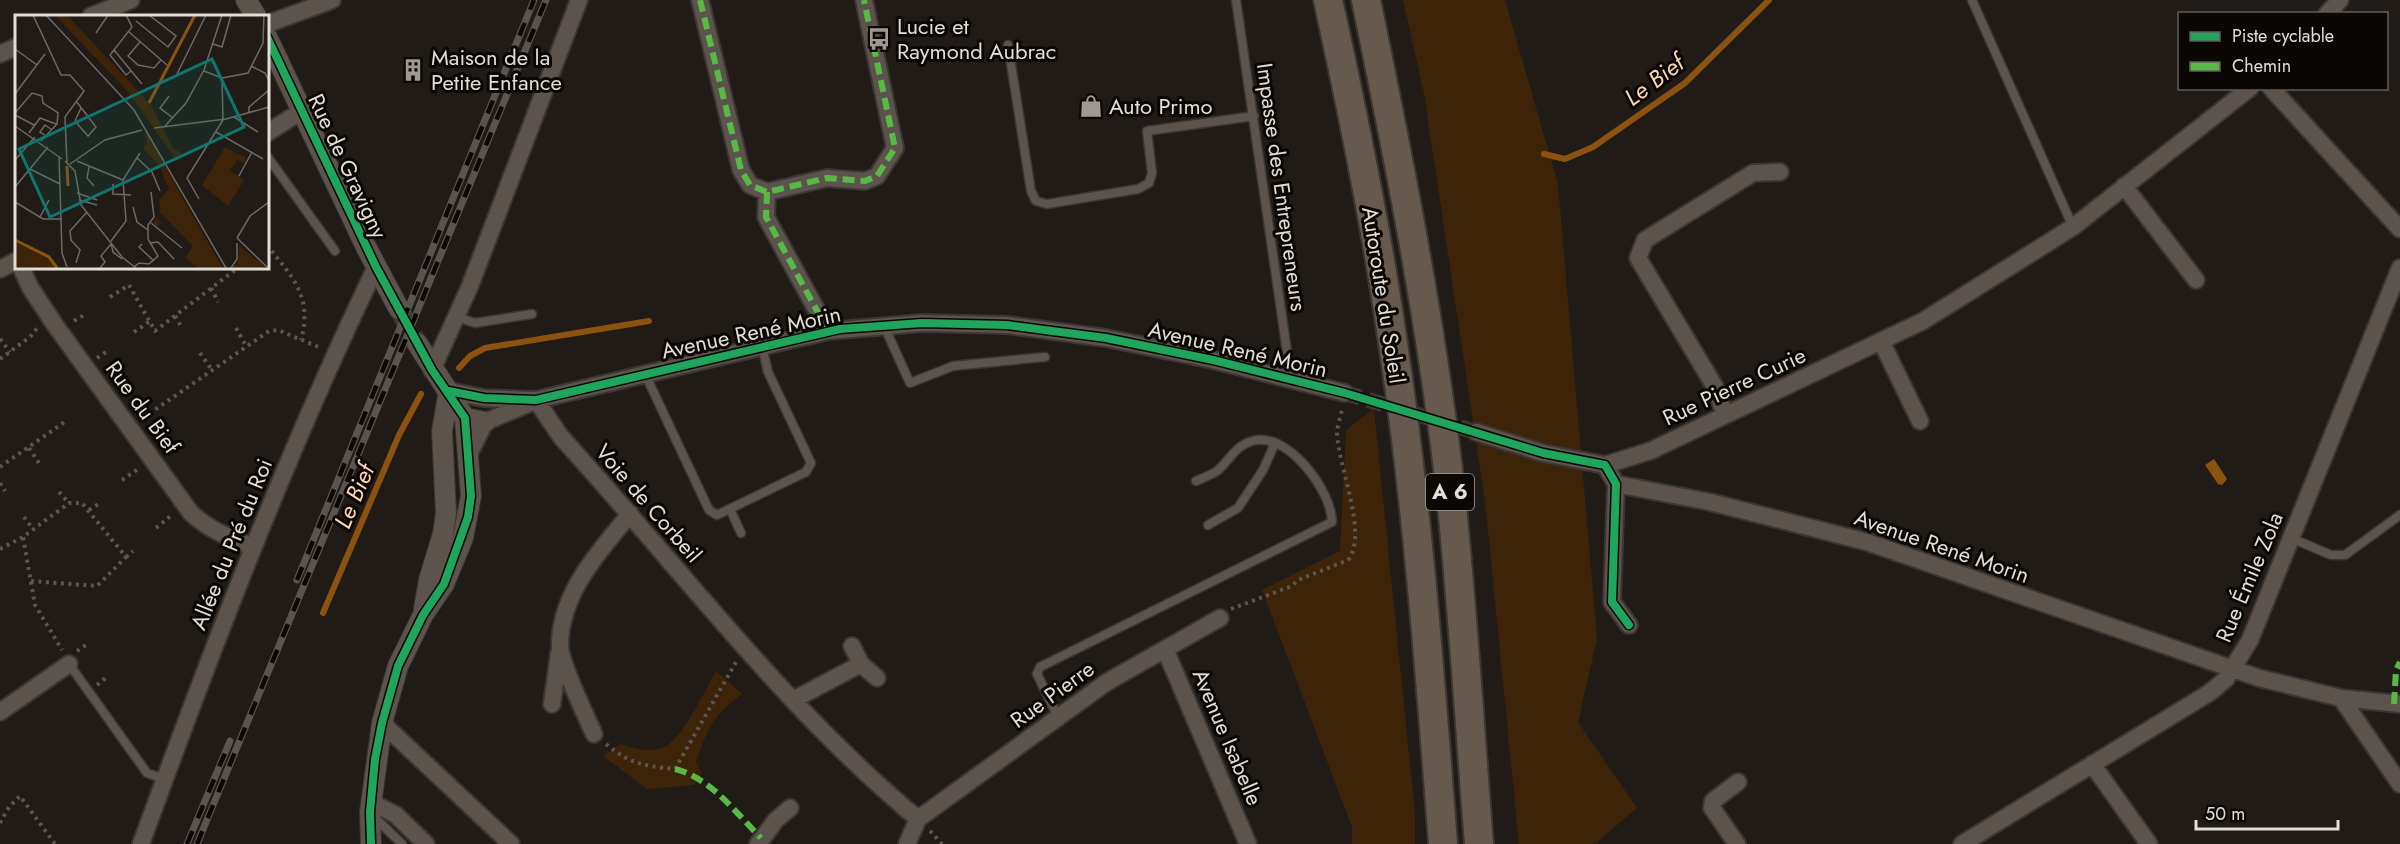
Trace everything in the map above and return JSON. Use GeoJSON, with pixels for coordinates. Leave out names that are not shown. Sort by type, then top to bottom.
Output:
{"type":"FeatureCollection","features":[{"type":"Feature","properties":{"kind":"highway","name":"Autoroute du Soleil"},"geometry":{"type":"LineString","coordinates":[[1328,0],[1362,152],[1391,330],[1410,474],[1443,844]]}},
{"type":"Feature","properties":{"kind":"highway","name":"Autoroute du Soleil"},"geometry":{"type":"LineString","coordinates":[[1366,0],[1396,143],[1428,320],[1445,447],[1479,844]]}},
{"type":"Feature","properties":{"kind":"street"},"geometry":{"type":"LineString","coordinates":[[94,15],[131,0]]}},
{"type":"Feature","properties":{"kind":"street"},"geometry":{"type":"LineString","coordinates":[[246,0],[255,15]]}},
{"type":"Feature","properties":{"kind":"street"},"geometry":{"type":"LineString","coordinates":[[268,24],[332,0]]}},
{"type":"Feature","properties":{"kind":"street"},"geometry":{"type":"LineString","coordinates":[[432,370],[457,317],[579,0]]}},
{"type":"Feature","properties":{"kind":"street"},"geometry":{"type":"LineString","coordinates":[[700,0],[741,170],[750,185],[767,192],[827,178],[865,181],[877,176],[895,148],[864,0]]}},
{"type":"Feature","properties":{"kind":"street"},"geometry":{"type":"LineString","coordinates":[[2329,12],[2340,0]]}},
{"type":"Feature","properties":{"kind":"street","name":"Rue de Gravigny"},"geometry":{"type":"LineString","coordinates":[[268,39],[376,267],[399,309]]}},
{"type":"Feature","properties":{"kind":"street"},"geometry":{"type":"LineString","coordinates":[[0,54],[15,47]]}},
{"type":"Feature","properties":{"kind":"street","name":"Rue Pierre Curie"},"geometry":{"type":"LineString","coordinates":[[1605,465],[1650,451],[1923,321],[2073,227],[2247,90]]}},
{"type":"Feature","properties":{"kind":"street"},"geometry":{"type":"LineString","coordinates":[[2273,90],[2400,229]]}},
{"type":"Feature","properties":{"kind":"street"},"geometry":{"type":"LineString","coordinates":[[268,132],[292,117],[304,114]]}},
{"type":"Feature","properties":{"kind":"street"},"geometry":{"type":"LineString","coordinates":[[1725,415],[1715,387],[1638,258],[1645,240],[1752,172],[1780,172]]}},
{"type":"Feature","properties":{"kind":"street"},"geometry":{"type":"LineString","coordinates":[[2124,186],[2196,280]]}},
{"type":"Feature","properties":{"kind":"street"},"geometry":{"type":"LineString","coordinates":[[767,192],[766,217],[828,331]]}},
{"type":"Feature","properties":{"kind":"street"},"geometry":{"type":"LineString","coordinates":[[0,269],[15,262]]}},
{"type":"Feature","properties":{"kind":"street","name":"Allée du Pré du Roi"},"geometry":{"type":"LineString","coordinates":[[141,844],[253,547],[334,354],[376,267]]}},
{"type":"Feature","properties":{"kind":"street","name":"Rue du Bief"},"geometry":{"type":"LineString","coordinates":[[21,268],[30,287],[43,306],[191,513],[203,524],[253,547]]}},
{"type":"Feature","properties":{"kind":"street","name":"Rue Émile Zola"},"geometry":{"type":"LineString","coordinates":[[1962,844],[2209,693],[2226,679],[2230,669],[2238,662],[2250,640],[2400,268]]}},
{"type":"Feature","properties":{"kind":"street","name":"Avenue René Morin"},"geometry":{"type":"LineString","coordinates":[[449,391],[484,399],[536,400],[828,331],[922,323],[1007,325],[1106,339],[1213,360],[1345,393]]}},
{"type":"Feature","properties":{"kind":"street"},"geometry":{"type":"LineString","coordinates":[[1881,341],[1920,421]]}},
{"type":"Feature","properties":{"kind":"street"},"geometry":{"type":"LineString","coordinates":[[371,844],[370,807],[382,723],[398,666],[423,615],[444,584],[462,538],[471,496],[465,418],[417,344]]}},
{"type":"Feature","properties":{"kind":"street"},"geometry":{"type":"LineString","coordinates":[[423,615],[429,580],[443,534],[446,513],[442,431],[449,391]]}},
{"type":"Feature","properties":{"kind":"street"},"geometry":{"type":"LineString","coordinates":[[465,418],[485,422],[536,400]]}},
{"type":"Feature","properties":{"kind":"street","name":"Voie de Corbeil"},"geometry":{"type":"LineString","coordinates":[[536,400],[561,437],[630,514],[744,650],[876,784],[918,819]]}},
{"type":"Feature","properties":{"kind":"street"},"geometry":{"type":"LineString","coordinates":[[469,454],[485,422]]}},
{"type":"Feature","properties":{"kind":"street"},"geometry":{"type":"LineString","coordinates":[[1476,432],[1543,453],[1605,465],[1616,484],[1612,602],[1629,625]]}},
{"type":"Feature","properties":{"kind":"street","name":"Avenue René Morin"},"geometry":{"type":"LineString","coordinates":[[1616,484],[1710,502],[1867,542],[2230,669],[2341,698],[2400,704]]}},
{"type":"Feature","properties":{"kind":"street"},"geometry":{"type":"LineString","coordinates":[[552,705],[564,620],[575,590],[592,559],[630,514]]}},
{"type":"Feature","properties":{"kind":"street","name":"Rue Pierre"},"geometry":{"type":"LineString","coordinates":[[918,819],[1107,682],[1220,618]]}},
{"type":"Feature","properties":{"kind":"street"},"geometry":{"type":"LineString","coordinates":[[852,646],[861,664],[877,678]]}},
{"type":"Feature","properties":{"kind":"street","name":"Avenue Isabelle"},"geometry":{"type":"LineString","coordinates":[[1165,648],[1248,844]]}},
{"type":"Feature","properties":{"kind":"street"},"geometry":{"type":"LineString","coordinates":[[560,649],[594,734]]}},
{"type":"Feature","properties":{"kind":"street"},"geometry":{"type":"LineString","coordinates":[[0,712],[69,664]]}},
{"type":"Feature","properties":{"kind":"street"},"geometry":{"type":"LineString","coordinates":[[793,700],[861,664]]}},
{"type":"Feature","properties":{"kind":"street"},"geometry":{"type":"LineString","coordinates":[[2341,698],[2400,784]]}},
{"type":"Feature","properties":{"kind":"street"},"geometry":{"type":"LineString","coordinates":[[382,723],[511,844]]}},
{"type":"Feature","properties":{"kind":"street"},"geometry":{"type":"LineString","coordinates":[[2092,764],[2149,844]]}},
{"type":"Feature","properties":{"kind":"street"},"geometry":{"type":"LineString","coordinates":[[1737,844],[1712,808],[1713,801],[1738,782]]}},
{"type":"Feature","properties":{"kind":"street"},"geometry":{"type":"LineString","coordinates":[[370,807],[396,815],[426,844]]}},
{"type":"Feature","properties":{"kind":"street"},"geometry":{"type":"LineString","coordinates":[[758,844],[776,820],[790,808]]}},
{"type":"Feature","properties":{"kind":"street"},"geometry":{"type":"LineString","coordinates":[[907,844],[918,819]]}},
{"type":"Feature","properties":{"kind":"lane","name":"Impasse des Entrepreneurs"},"geometry":{"type":"LineString","coordinates":[[1236,0],[1291,379]]}},
{"type":"Feature","properties":{"kind":"lane"},"geometry":{"type":"LineString","coordinates":[[1972,0],[2073,227]]}},
{"type":"Feature","properties":{"kind":"lane"},"geometry":{"type":"LineString","coordinates":[[1008,45],[1031,190],[1036,201],[1047,204],[1138,189],[1149,183],[1152,173],[1147,131],[1254,116]]}},
{"type":"Feature","properties":{"kind":"lane"},"geometry":{"type":"LineString","coordinates":[[268,157],[335,251]]}},
{"type":"Feature","properties":{"kind":"lane"},"geometry":{"type":"LineString","coordinates":[[457,317],[475,323],[532,314]]}},
{"type":"Feature","properties":{"kind":"lane"},"geometry":{"type":"LineString","coordinates":[[884,326],[910,383],[954,366],[1046,357]]}},
{"type":"Feature","properties":{"kind":"lane"},"geometry":{"type":"LineString","coordinates":[[645,373],[709,510],[717,515],[806,472],[811,463],[768,372],[762,346]]}},
{"type":"Feature","properties":{"kind":"lane"},"geometry":{"type":"LineString","coordinates":[[1058,717],[1040,683],[1037,674],[1040,667],[1332,522],[1332,512],[1317,479],[1299,460],[1271,440],[1254,440],[1238,446],[1215,472],[1196,480]]}},
{"type":"Feature","properties":{"kind":"lane"},"geometry":{"type":"LineString","coordinates":[[1208,525],[1238,508],[1263,470],[1275,443]]}},
{"type":"Feature","properties":{"kind":"lane"},"geometry":{"type":"LineString","coordinates":[[730,509],[741,533]]}},
{"type":"Feature","properties":{"kind":"lane"},"geometry":{"type":"LineString","coordinates":[[2290,537],[2331,555],[2345,555],[2400,516]]}},
{"type":"Feature","properties":{"kind":"lane"},"geometry":{"type":"LineString","coordinates":[[69,664],[147,773],[164,779]]}},
{"type":"Feature","properties":{"kind":"lane"},"geometry":{"type":"LineString","coordinates":[[370,807],[402,844]]}},
{"type":"Feature","properties":{"kind":"path"},"geometry":{"type":"LineString","coordinates":[[268,244],[273,240]]}},
{"type":"Feature","properties":{"kind":"path"},"geometry":{"type":"LineString","coordinates":[[130,427],[269,331],[278,330],[301,340],[306,306],[294,280],[268,246]]}},
{"type":"Feature","properties":{"kind":"path"},"geometry":{"type":"LineString","coordinates":[[110,297],[129,285],[155,331],[238,268]]}},
{"type":"Feature","properties":{"kind":"path"},"geometry":{"type":"LineString","coordinates":[[294,280],[298,275]]}},
{"type":"Feature","properties":{"kind":"path"},"geometry":{"type":"LineString","coordinates":[[211,288],[218,302]]}},
{"type":"Feature","properties":{"kind":"path"},"geometry":{"type":"LineString","coordinates":[[71,324],[84,315]]}},
{"type":"Feature","properties":{"kind":"path"},"geometry":{"type":"LineString","coordinates":[[175,316],[182,328]]}},
{"type":"Feature","properties":{"kind":"path"},"geometry":{"type":"LineString","coordinates":[[134,332],[150,321]]}},
{"type":"Feature","properties":{"kind":"path"},"geometry":{"type":"LineString","coordinates":[[0,359],[37,331],[39,323]]}},
{"type":"Feature","properties":{"kind":"path"},"geometry":{"type":"LineString","coordinates":[[236,328],[246,346]]}},
{"type":"Feature","properties":{"kind":"path"},"geometry":{"type":"LineString","coordinates":[[0,339],[10,352]]}},
{"type":"Feature","properties":{"kind":"path"},"geometry":{"type":"LineString","coordinates":[[96,358],[109,350]]}},
{"type":"Feature","properties":{"kind":"path"},"geometry":{"type":"LineString","coordinates":[[201,353],[212,370]]}},
{"type":"Feature","properties":{"kind":"path"},"geometry":{"type":"LineString","coordinates":[[0,467],[66,421]]}},
{"type":"Feature","properties":{"kind":"path"},"geometry":{"type":"LineString","coordinates":[[29,448],[41,465]]}},
{"type":"Feature","properties":{"kind":"path"},"geometry":{"type":"LineString","coordinates":[[122,480],[143,465]]}},
{"type":"Feature","properties":{"kind":"path"},"geometry":{"type":"LineString","coordinates":[[0,483],[5,491]]}},
{"type":"Feature","properties":{"kind":"path"},"geometry":{"type":"LineString","coordinates":[[59,492],[69,503]]}},
{"type":"Feature","properties":{"kind":"path"},"geometry":{"type":"LineString","coordinates":[[0,549],[23,537],[69,503],[82,503],[126,557]]}},
{"type":"Feature","properties":{"kind":"path"},"geometry":{"type":"LineString","coordinates":[[90,510],[100,503]]}},
{"type":"Feature","properties":{"kind":"path"},"geometry":{"type":"LineString","coordinates":[[156,528],[176,512]]}},
{"type":"Feature","properties":{"kind":"path"},"geometry":{"type":"LineString","coordinates":[[24,517],[33,529]]}},
{"type":"Feature","properties":{"kind":"path"},"geometry":{"type":"LineString","coordinates":[[23,537],[35,605],[69,664]]}},
{"type":"Feature","properties":{"kind":"path"},"geometry":{"type":"LineString","coordinates":[[31,581],[97,586],[134,551]]}},
{"type":"Feature","properties":{"kind":"path"},"geometry":{"type":"LineString","coordinates":[[594,734],[621,757],[639,765],[675,769],[744,650]]}},
{"type":"Feature","properties":{"kind":"path"},"geometry":{"type":"LineString","coordinates":[[0,823],[9,807],[20,796],[55,844]]}},
{"type":"Feature","properties":{"kind":"shaded area"},"geometry":{"type":"Polygon","coordinates":[[[1403,0],[1505,0],[1558,184],[1597,639],[1578,722],[1637,808],[1595,844],[1519,844],[1485,501],[1424,94],[1403,0]]]}},
{"type":"Feature","properties":{"kind":"shaded area"},"geometry":{"type":"Polygon","coordinates":[[[1374,409],[1415,814],[1415,844],[1352,844],[1352,827],[1262,590],[1340,551],[1346,430],[1374,409]]]}},
{"type":"Feature","properties":{"kind":"shaded area"},"geometry":{"type":"Polygon","coordinates":[[[2214,459],[2227,479],[2222,485],[2218,484],[2205,465],[2214,459]]]}},
{"type":"Feature","properties":{"kind":"shaded area"},"geometry":{"type":"Polygon","coordinates":[[[716,671],[742,694],[717,716],[708,731],[696,762],[702,774],[694,785],[647,789],[603,756],[620,744],[652,750],[669,744],[685,726],[716,671]]]}},
{"type":"Feature","properties":{"kind":"waterway","name":"Le Bief"},"geometry":{"type":"LineString","coordinates":[[1544,154],[1565,159],[1593,147],[1685,83],[1769,0]]}},
{"type":"Feature","properties":{"kind":"waterway","name":"Le Bief"},"geometry":{"type":"LineString","coordinates":[[459,368],[470,356],[485,348],[649,321]]}},
{"type":"Feature","properties":{"kind":"waterway","name":"Le Bief"},"geometry":{"type":"LineString","coordinates":[[323,613],[399,435],[421,394]]}},
{"type":"Feature","properties":{"kind":"tunnel"},"geometry":{"type":"LineString","coordinates":[[399,309],[417,343]]}},
{"type":"Feature","properties":{"kind":"tunnel"},"geometry":{"type":"LineString","coordinates":[[1345,393],[1476,432]]}},
{"type":"Feature","properties":{"kind":"railway"},"geometry":{"type":"LineString","coordinates":[[297,580],[534,0]]}},
{"type":"Feature","properties":{"kind":"railway"},"geometry":{"type":"LineString","coordinates":[[197,844],[546,0]]}},
{"type":"Feature","properties":{"kind":"railway"},"geometry":{"type":"LineString","coordinates":[[187,844],[230,741]]}},
{"type":"Feature","properties":{"kind":"marked path"},"geometry":{"type":"LineString","coordinates":[[700,0],[741,170],[750,185],[767,192],[827,178],[865,181],[877,176],[895,148],[864,0]]}},
{"type":"Feature","properties":{"kind":"marked path"},"geometry":{"type":"LineString","coordinates":[[767,192],[766,217],[828,331]]}},
{"type":"Feature","properties":{"kind":"marked path"},"geometry":{"type":"LineString","coordinates":[[2394,704],[2396,670],[2400,662]]}},
{"type":"Feature","properties":{"kind":"marked path"},"geometry":{"type":"LineString","coordinates":[[675,769],[700,780],[711,788],[761,838]]}},
{"type":"Feature","properties":{"kind":"cycle path"},"geometry":{"type":"LineString","coordinates":[[268,39],[376,267],[432,370],[465,418],[471,496],[468,517],[444,584],[423,615],[398,666],[382,723],[375,759],[370,812],[371,844]]}},
{"type":"Feature","properties":{"kind":"cycle path"},"geometry":{"type":"LineString","coordinates":[[449,391],[484,398],[536,400],[840,329],[922,323],[1007,325],[1106,338],[1213,360],[1345,393],[1543,453],[1605,465],[1616,484],[1612,602],[1629,625]]}},
{"type":"Feature","properties":{"kind":"place","name":"Lucie et Raymond Aubrac"},"geometry":{"type":"Point","coordinates":[879,39]}},
{"type":"Feature","properties":{"kind":"place","name":"Maison de la Petite Enfance"},"geometry":{"type":"Point","coordinates":[413,70]}},
{"type":"Feature","properties":{"kind":"place","name":"Auto Primo"},"geometry":{"type":"Point","coordinates":[1091,106]}}]}
